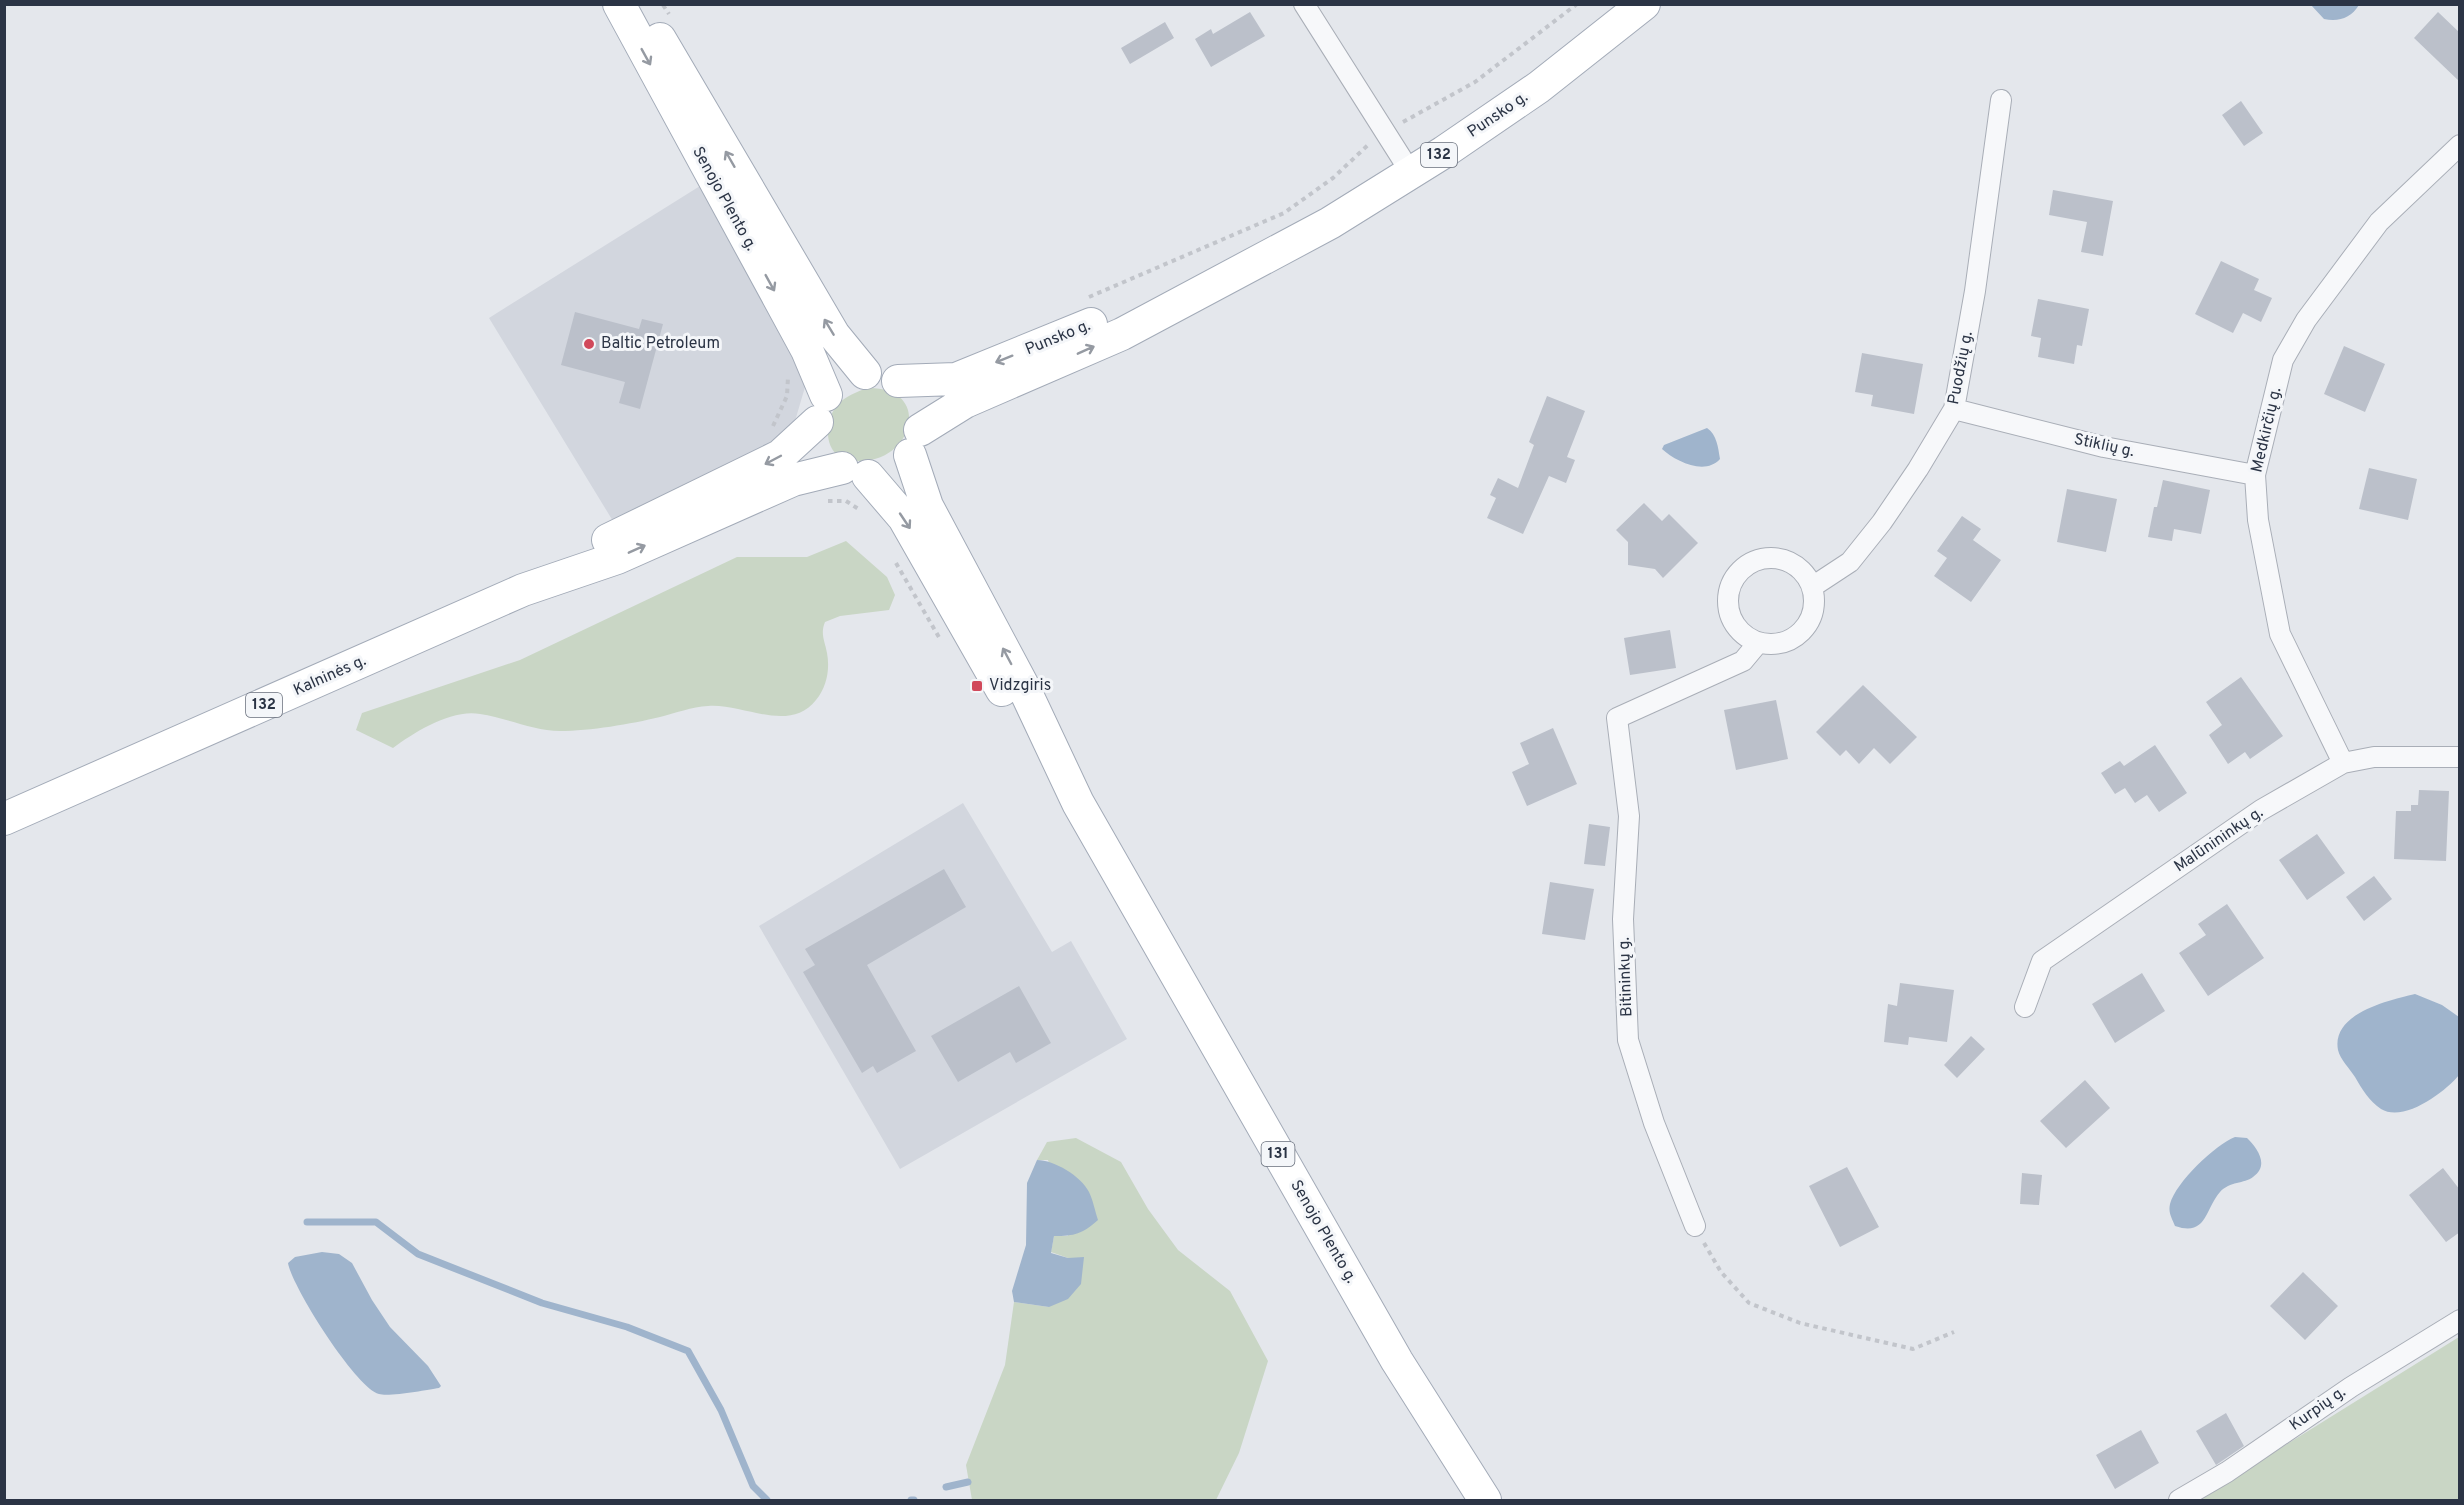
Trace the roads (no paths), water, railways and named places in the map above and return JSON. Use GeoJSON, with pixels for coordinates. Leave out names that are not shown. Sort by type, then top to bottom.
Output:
{"type":"FeatureCollection","features":[{"type":"Feature","properties":{"kind":"main road","name":"Senojo Plento g."},"geometry":{"type":"LineString","coordinates":[[620,4],[798,354],[821,409]]}},
{"type":"Feature","properties":{"kind":"main road","name":"Senojo Plento g."},"geometry":{"type":"LineString","coordinates":[[640,4],[834,335],[865,372]]}},
{"type":"Feature","properties":{"kind":"main road","name":"Punsko g."},"geometry":{"type":"LineString","coordinates":[[915,443],[965,402],[1122,334],[1217,281],[1330,223],[1411,173],[1539,87],[1644,4]]}},
{"type":"Feature","properties":{"kind":"main road","name":"Punsko g."},"geometry":{"type":"LineString","coordinates":[[898,381],[956,379],[1114,315],[1217,281]]}},
{"type":"Feature","properties":{"kind":"main road"},"geometry":{"type":"LineString","coordinates":[[865,372],[882,374],[898,381],[911,394],[919,411],[915,443],[891,470],[855,472],[828,456],[820,440],[821,409],[837,384],[850,376],[865,372]]}},
{"type":"Feature","properties":{"kind":"main road","name":"Kalninės g."},"geometry":{"type":"LineString","coordinates":[[523,590],[609,540],[780,456],[821,409]]}},
{"type":"Feature","properties":{"kind":"main road","name":"Senojo Plento g."},"geometry":{"type":"LineString","coordinates":[[915,443],[927,506],[1022,684],[1078,803]]}},
{"type":"Feature","properties":{"kind":"main road","name":"Senojo Plento g."},"geometry":{"type":"LineString","coordinates":[[855,472],[904,518],[1002,691],[1078,803],[1397,1360],[1485,1500]]}},
{"type":"Feature","properties":{"kind":"main road","name":"Kalninės g."},"geometry":{"type":"LineString","coordinates":[[4,819],[523,590],[617,558],[793,480],[855,472]]}},
{"type":"Feature","properties":{"kind":"street"},"geometry":{"type":"LineString","coordinates":[[1304,4],[1411,173]]}},
{"type":"Feature","properties":{"kind":"street","name":"Puodžių g."},"geometry":{"type":"LineString","coordinates":[[1812,587],[1850,562],[1876,530],[1918,470],[1954,409],[1975,291],[2001,100]]}},
{"type":"Feature","properties":{"kind":"street","name":"Medkirčių g."},"geometry":{"type":"LineString","coordinates":[[2343,763],[2280,634],[2258,520],[2255,475],[2283,360],[2306,320],[2379,222],[2460,144]]}},
{"type":"Feature","properties":{"kind":"street","name":"Stiklių g."},"geometry":{"type":"LineString","coordinates":[[1954,409],[2104,447],[2255,475]]}},
{"type":"Feature","properties":{"kind":"street"},"geometry":{"type":"LineString","coordinates":[[1764,559],[1784,560],[1796,566],[1806,575],[1815,601],[1813,615],[1807,627],[1797,637],[1785,643],[1772,645],[1758,643],[1746,637],[1736,627],[1727,602],[1729,588],[1745,566],[1764,559]]}},
{"type":"Feature","properties":{"kind":"street","name":"Bitininkų g."},"geometry":{"type":"LineString","coordinates":[[1695,1227],[1654,1123],[1628,1040],[1623,919],[1629,816],[1617,718],[1743,661],[1758,643]]}},
{"type":"Feature","properties":{"kind":"street","name":"Malūnininkų g."},"geometry":{"type":"LineString","coordinates":[[2025,1007],[2043,961],[2261,810],[2343,763],[2374,758],[2460,757]]}},
{"type":"Feature","properties":{"kind":"street","name":"Kurpių g."},"geometry":{"type":"LineString","coordinates":[[2179,1500],[2227,1473],[2351,1387],[2460,1320]]}},
{"type":"Feature","properties":{"kind":"water"},"geometry":{"type":"Polygon","coordinates":[[[2311,5],[2359,5],[2348,16],[2335,20],[2324,19],[2311,5]]]}},
{"type":"Feature","properties":{"kind":"water"},"geometry":{"type":"Polygon","coordinates":[[[1707,428],[1715,438],[1719,450],[1720,459],[1714,464],[1690,465],[1674,458],[1662,449],[1664,445],[1707,428]]]}},
{"type":"Feature","properties":{"kind":"water"},"geometry":{"type":"Polygon","coordinates":[[[2415,994],[2442,1005],[2459,1017],[2459,1075],[2423,1104],[2401,1112],[2390,1112],[2381,1109],[2369,1099],[2339,1053],[2338,1037],[2344,1026],[2364,1010],[2415,994]]]}},
{"type":"Feature","properties":{"kind":"water"},"geometry":{"type":"Polygon","coordinates":[[[2235,1137],[2247,1138],[2255,1147],[2261,1162],[2258,1172],[2249,1179],[2224,1188],[2199,1225],[2193,1228],[2175,1226],[2170,1204],[2180,1185],[2207,1156],[2235,1137]]]}},
{"type":"Feature","properties":{"kind":"water"},"geometry":{"type":"Polygon","coordinates":[[[1037,1160],[1059,1166],[1080,1180],[1089,1192],[1098,1220],[1078,1233],[1054,1236],[1051,1253],[1068,1258],[1084,1257],[1081,1284],[1068,1299],[1049,1307],[1014,1302],[1012,1291],[1026,1245],[1027,1183],[1037,1160]]]}},
{"type":"Feature","properties":{"kind":"water"},"geometry":{"type":"Polygon","coordinates":[[[322,1252],[339,1254],[352,1263],[390,1327],[428,1366],[441,1386],[439,1388],[384,1395],[369,1388],[356,1374],[312,1313],[288,1263],[295,1257],[322,1252]]]}},
{"type":"Feature","properties":{"kind":"waterway"},"geometry":{"type":"LineString","coordinates":[[307,1222],[376,1222],[418,1254],[542,1303],[627,1327],[688,1351],[721,1410],[753,1486],[767,1500]]}},
{"type":"Feature","properties":{"kind":"waterway"},"geometry":{"type":"LineString","coordinates":[[946,1487],[968,1482]]}},
{"type":"Feature","properties":{"kind":"place","name":"Baltic Petroleum"},"geometry":{"type":"Point","coordinates":[589,344]}},
{"type":"Feature","properties":{"kind":"place","name":"Vidzgiris"},"geometry":{"type":"Point","coordinates":[977,686]}}]}
